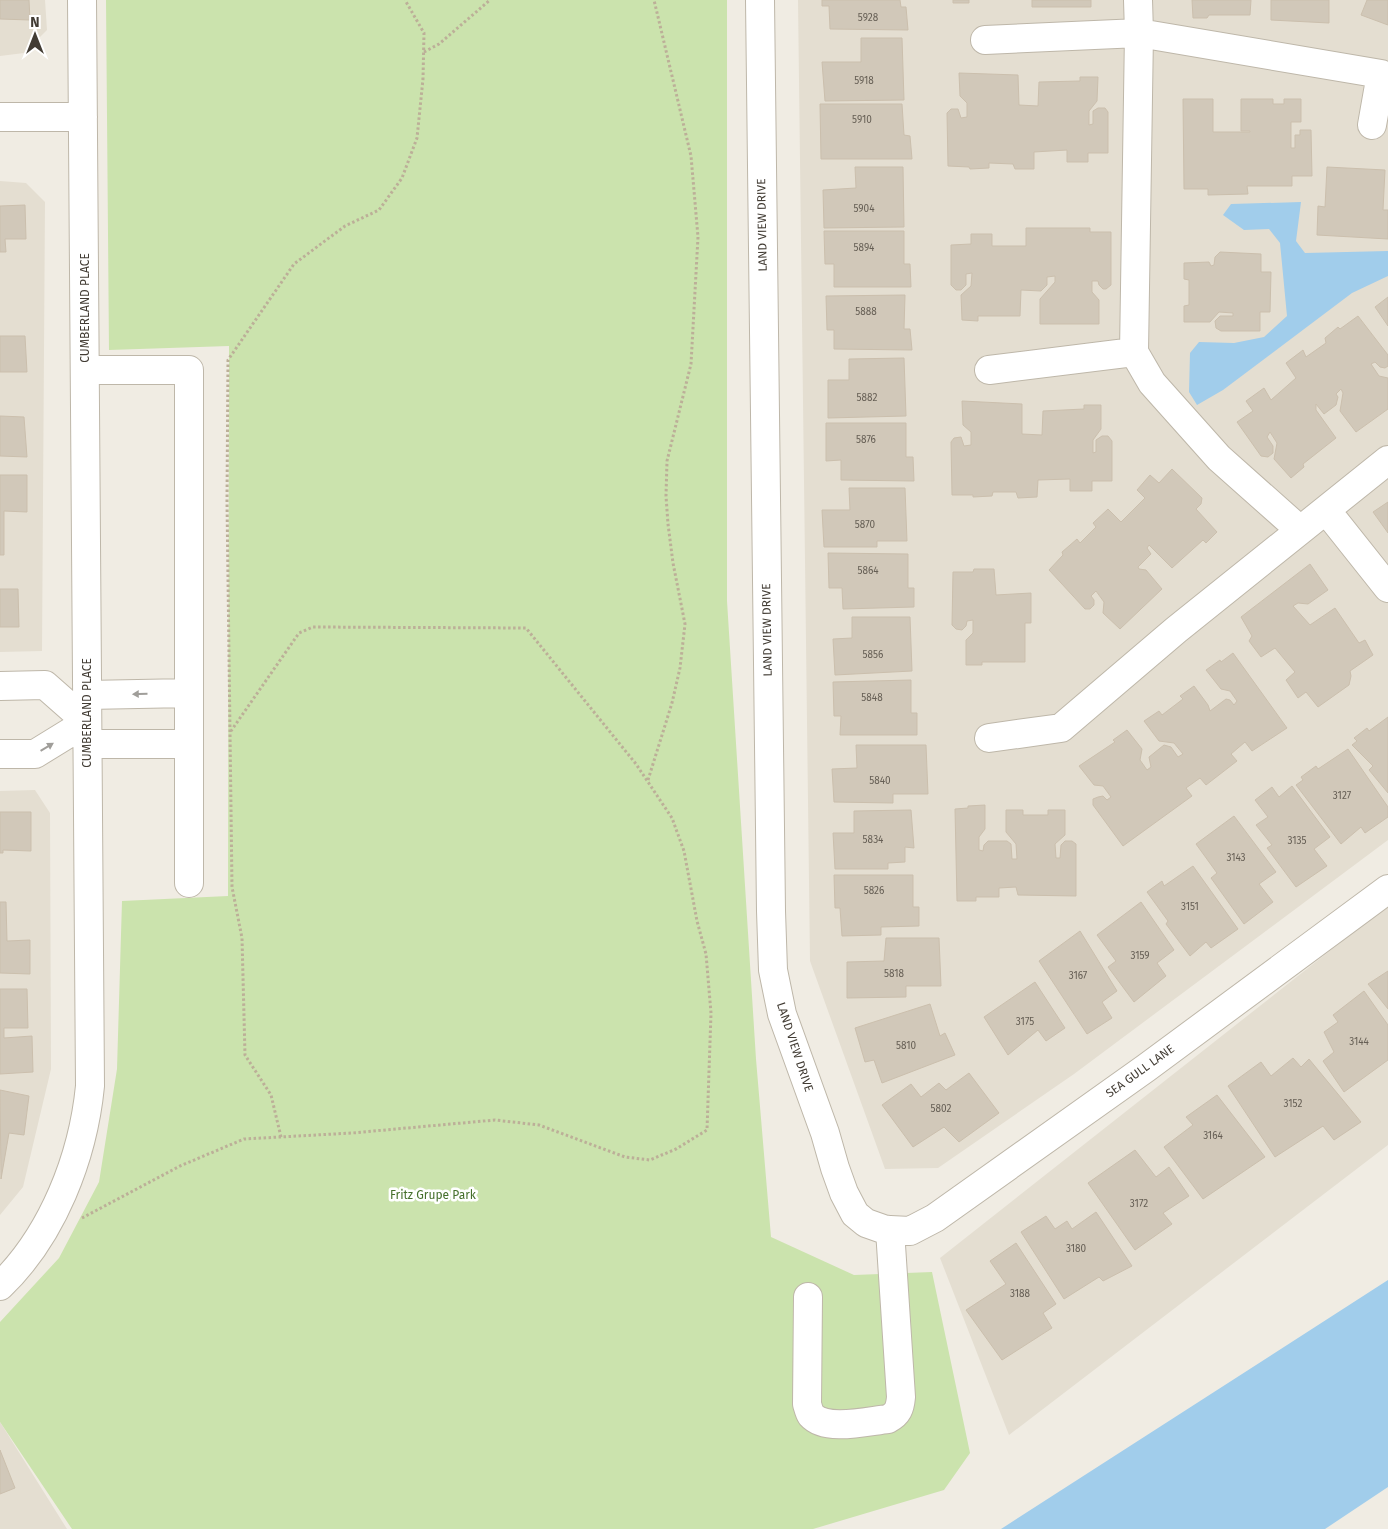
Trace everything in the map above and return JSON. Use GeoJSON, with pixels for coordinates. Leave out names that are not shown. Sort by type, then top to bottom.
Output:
{"type":"FeatureCollection","features":[{"type":"Feature","properties":{"kind":"street","name":"CUMBERLAND PLACE"},"geometry":{"type":"LineString","coordinates":[[0,1286],[30,1250],[56,1208],[76,1156],[88,1108],[90,1086],[82,0]]}},
{"type":"Feature","properties":{"kind":"street","name":"LAND VIEW DRIVE"},"geometry":{"type":"LineString","coordinates":[[760,0],[773,970],[782,1014],[844,1193],[855,1214],[866,1223],[886,1230]]}},
{"type":"Feature","properties":{"kind":"street"},"geometry":{"type":"LineString","coordinates":[[1138,0],[1134,352],[1152,383],[1219,458],[1300,530]]}},
{"type":"Feature","properties":{"kind":"street"},"geometry":{"type":"LineString","coordinates":[[985,40],[1139,33],[1381,74],[1372,125]]}},
{"type":"Feature","properties":{"kind":"street"},"geometry":{"type":"LineString","coordinates":[[0,117],[83,117]]}},
{"type":"Feature","properties":{"kind":"street"},"geometry":{"type":"LineString","coordinates":[[989,370],[1134,352]]}},
{"type":"Feature","properties":{"kind":"street"},"geometry":{"type":"LineString","coordinates":[[85,370],[189,370],[190,883]]}},
{"type":"Feature","properties":{"kind":"street"},"geometry":{"type":"LineString","coordinates":[[989,738],[1061,728],[1176,630],[1388,460]]}},
{"type":"Feature","properties":{"kind":"street"},"geometry":{"type":"LineString","coordinates":[[1326,510],[1388,588]]}},
{"type":"Feature","properties":{"kind":"street"},"geometry":{"type":"LineString","coordinates":[[0,686],[46,685],[87,733]]}},
{"type":"Feature","properties":{"kind":"street"},"geometry":{"type":"LineString","coordinates":[[87,695],[189,693]]}},
{"type":"Feature","properties":{"kind":"street"},"geometry":{"type":"LineString","coordinates":[[0,754],[35,754],[87,733],[189,744]]}},
{"type":"Feature","properties":{"kind":"street","name":"SEA GULL LANE"},"geometry":{"type":"LineString","coordinates":[[886,1230],[910,1231],[935,1218],[1146,1068],[1388,889]]}},
{"type":"Feature","properties":{"kind":"street"},"geometry":{"type":"LineString","coordinates":[[808,1297],[807,1404],[811,1414],[820,1421],[830,1425],[888,1419],[895,1416],[900,1408],[901,1397],[886,1230]]}},
{"type":"Feature","properties":{"kind":"path"},"geometry":{"type":"LineString","coordinates":[[280,1137],[270,1095],[245,1055],[242,938],[232,886],[227,501],[228,360],[294,264],[345,226],[379,210],[402,178],[417,138],[423,79],[424,33],[405,0]]}},
{"type":"Feature","properties":{"kind":"path"},"geometry":{"type":"LineString","coordinates":[[423,52],[439,44],[490,0]]}},
{"type":"Feature","properties":{"kind":"path"},"geometry":{"type":"LineString","coordinates":[[648,781],[672,703],[680,668],[685,624],[672,563],[666,496],[667,461],[691,364],[698,237],[691,156],[654,0]]}},
{"type":"Feature","properties":{"kind":"path"},"geometry":{"type":"LineString","coordinates":[[41,1232],[86,1217],[180,1166],[244,1139],[352,1133],[495,1120],[539,1125],[625,1157],[650,1160],[707,1130],[711,1013],[706,954],[697,921],[684,852],[672,818],[636,764],[526,628],[313,627],[299,632],[230,731]]}},
{"type":"Feature","properties":{"kind":"shaded area"},"geometry":{"type":"Polygon","coordinates":[[[0,0],[45,0],[47,30],[24,53],[0,56],[0,0]]]}},
{"type":"Feature","properties":{"kind":"shaded area"},"geometry":{"type":"Polygon","coordinates":[[[798,0],[1388,0],[1388,840],[1074,1074],[938,1168],[885,1169],[810,961],[798,0]]]}},
{"type":"Feature","properties":{"kind":"shaded area"},"geometry":{"type":"Polygon","coordinates":[[[0,181],[26,183],[45,202],[42,651],[0,652],[0,181]]]}},
{"type":"Feature","properties":{"kind":"shaded area"},"geometry":{"type":"Polygon","coordinates":[[[35,790],[50,813],[51,1069],[23,1187],[0,1215],[0,791],[35,790]]]}},
{"type":"Feature","properties":{"kind":"shaded area"},"geometry":{"type":"Polygon","coordinates":[[[1388,905],[1388,1145],[1009,1435],[940,1258],[1388,905]]]}},
{"type":"Feature","properties":{"kind":"shaded area"},"geometry":{"type":"Polygon","coordinates":[[[0,1422],[67,1529],[0,1529],[0,1422]]]}},
{"type":"Feature","properties":{"kind":"green space","name":"Fritz Grupe Park"},"geometry":{"type":"Polygon","coordinates":[[[106,0],[727,0],[727,601],[756,1059],[771,1237],[854,1275],[932,1272],[970,1453],[944,1490],[813,1529],[72,1529],[0,1422],[0,1322],[59,1258],[99,1182],[117,1069],[122,901],[228,896],[229,346],[109,350],[106,0]]]}},
{"type":"Feature","properties":{"kind":"water"},"geometry":{"type":"Polygon","coordinates":[[[1301,202],[1296,241],[1305,253],[1388,251],[1388,276],[1352,293],[1223,390],[1197,405],[1189,392],[1190,353],[1199,342],[1234,343],[1264,337],[1287,316],[1280,243],[1269,229],[1244,230],[1223,215],[1231,204],[1301,202]]]}},
{"type":"Feature","properties":{"kind":"water"},"geometry":{"type":"Polygon","coordinates":[[[1388,1280],[1388,1487],[1325,1529],[1001,1529],[1388,1280]]]}},
{"type":"Feature","properties":{"kind":"building"},"geometry":{"type":"Polygon","coordinates":[[[0,0],[29,0],[30,20],[0,19],[0,0]]]}},
{"type":"Feature","properties":{"kind":"building"},"geometry":{"type":"Polygon","coordinates":[[[822,0],[900,0],[901,7],[906,7],[908,30],[830,29],[829,6],[822,6],[822,0]]]}},
{"type":"Feature","properties":{"kind":"building"},"geometry":{"type":"Polygon","coordinates":[[[953,0],[969,0],[969,3],[953,3],[953,0]]]}},
{"type":"Feature","properties":{"kind":"building"},"geometry":{"type":"Polygon","coordinates":[[[1032,0],[1091,0],[1091,7],[1032,7],[1032,0]]]}},
{"type":"Feature","properties":{"kind":"building"},"geometry":{"type":"Polygon","coordinates":[[[1192,0],[1251,0],[1250,15],[1209,15],[1207,18],[1193,18],[1192,0]]]}},
{"type":"Feature","properties":{"kind":"building"},"geometry":{"type":"Polygon","coordinates":[[[1271,0],[1329,0],[1329,23],[1271,20],[1271,0]]]}},
{"type":"Feature","properties":{"kind":"building"},"geometry":{"type":"Polygon","coordinates":[[[1367,0],[1388,0],[1388,25],[1361,15],[1367,0]]]}},
{"type":"Feature","properties":{"kind":"building"},"geometry":{"type":"Polygon","coordinates":[[[861,38],[902,38],[904,100],[825,101],[822,62],[861,62],[861,38]]]}},
{"type":"Feature","properties":{"kind":"building"},"geometry":{"type":"Polygon","coordinates":[[[959,73],[1018,75],[1019,105],[1038,106],[1039,82],[1080,81],[1080,77],[1098,77],[1097,101],[1089,111],[1089,125],[1093,124],[1093,111],[1098,108],[1105,108],[1108,112],[1108,153],[1088,153],[1088,162],[1067,162],[1067,150],[1034,152],[1034,169],[1015,169],[1013,164],[989,163],[989,168],[970,169],[969,167],[948,166],[947,113],[951,109],[958,109],[961,118],[967,117],[967,103],[960,96],[959,73]]]}},
{"type":"Feature","properties":{"kind":"building"},"geometry":{"type":"Polygon","coordinates":[[[1183,99],[1213,99],[1213,132],[1250,132],[1241,131],[1241,99],[1273,99],[1273,104],[1284,104],[1284,99],[1301,99],[1301,122],[1291,122],[1291,148],[1295,148],[1295,135],[1300,135],[1300,130],[1311,130],[1312,176],[1292,176],[1292,186],[1247,186],[1248,194],[1208,195],[1208,189],[1184,189],[1183,99]]]}},
{"type":"Feature","properties":{"kind":"building"},"geometry":{"type":"Polygon","coordinates":[[[820,104],[902,104],[904,135],[910,136],[912,159],[821,159],[820,104]]]}},
{"type":"Feature","properties":{"kind":"building"},"geometry":{"type":"Polygon","coordinates":[[[855,167],[903,167],[904,227],[824,228],[823,190],[856,188],[855,167]]]}},
{"type":"Feature","properties":{"kind":"building"},"geometry":{"type":"Polygon","coordinates":[[[1327,167],[1385,170],[1383,210],[1388,210],[1388,239],[1317,235],[1318,206],[1325,207],[1327,167]]]}},
{"type":"Feature","properties":{"kind":"building"},"geometry":{"type":"Polygon","coordinates":[[[25,205],[26,239],[5,239],[6,252],[0,252],[0,206],[25,205]]]}},
{"type":"Feature","properties":{"kind":"building"},"geometry":{"type":"Polygon","coordinates":[[[1026,228],[1090,228],[1090,232],[1111,232],[1111,285],[1103,289],[1098,281],[1092,281],[1092,292],[1099,300],[1099,324],[1040,324],[1040,299],[1055,282],[1055,276],[1047,277],[1047,285],[1041,291],[1021,290],[1020,316],[978,316],[978,321],[962,320],[961,295],[971,286],[972,273],[966,274],[966,285],[961,290],[956,290],[951,285],[951,245],[971,244],[971,234],[992,234],[992,246],[1026,246],[1026,228]]]}},
{"type":"Feature","properties":{"kind":"building"},"geometry":{"type":"Polygon","coordinates":[[[824,231],[904,231],[904,264],[910,264],[911,287],[834,287],[834,264],[825,264],[824,231]]]}},
{"type":"Feature","properties":{"kind":"building"},"geometry":{"type":"Polygon","coordinates":[[[1220,252],[1261,254],[1261,272],[1271,272],[1270,312],[1260,312],[1260,331],[1221,331],[1216,328],[1215,321],[1220,316],[1233,316],[1233,313],[1219,312],[1210,322],[1184,322],[1184,306],[1189,305],[1189,280],[1184,279],[1184,263],[1209,262],[1211,266],[1214,265],[1215,257],[1220,252]]]}},
{"type":"Feature","properties":{"kind":"building"},"geometry":{"type":"Polygon","coordinates":[[[905,295],[904,329],[910,329],[912,350],[834,349],[834,330],[827,330],[826,296],[905,295]]]}},
{"type":"Feature","properties":{"kind":"building"},"geometry":{"type":"Polygon","coordinates":[[[1388,297],[1388,326],[1375,307],[1388,297]]]}},
{"type":"Feature","properties":{"kind":"building"},"geometry":{"type":"Polygon","coordinates":[[[1358,316],[1388,355],[1388,366],[1385,368],[1380,367],[1375,362],[1371,364],[1379,376],[1388,378],[1388,409],[1356,432],[1340,411],[1343,393],[1341,389],[1336,394],[1338,397],[1336,405],[1324,414],[1316,404],[1316,410],[1336,438],[1303,464],[1304,467],[1291,478],[1274,459],[1277,443],[1270,432],[1267,437],[1273,446],[1273,453],[1268,457],[1261,456],[1237,422],[1253,411],[1246,401],[1264,388],[1271,400],[1296,378],[1286,363],[1303,350],[1306,357],[1326,343],[1325,338],[1338,327],[1340,329],[1358,316]]]}},
{"type":"Feature","properties":{"kind":"building"},"geometry":{"type":"Polygon","coordinates":[[[0,336],[25,336],[27,372],[0,372],[0,336]]]}},
{"type":"Feature","properties":{"kind":"building"},"geometry":{"type":"Polygon","coordinates":[[[904,358],[906,416],[828,418],[828,380],[849,380],[849,359],[904,358]]]}},
{"type":"Feature","properties":{"kind":"building"},"geometry":{"type":"Polygon","coordinates":[[[962,401],[1022,404],[1022,434],[1042,435],[1043,411],[1084,409],[1084,405],[1101,405],[1101,429],[1093,440],[1093,453],[1096,452],[1096,440],[1102,436],[1108,436],[1112,441],[1112,481],[1092,481],[1092,491],[1070,491],[1070,479],[1038,480],[1037,497],[1018,498],[1016,492],[993,492],[992,496],[973,497],[973,495],[952,495],[951,442],[954,438],[961,437],[964,446],[971,445],[971,432],[963,425],[962,401]]]}},
{"type":"Feature","properties":{"kind":"building"},"geometry":{"type":"Polygon","coordinates":[[[0,416],[24,417],[27,457],[0,456],[0,416]]]}},
{"type":"Feature","properties":{"kind":"building"},"geometry":{"type":"Polygon","coordinates":[[[826,423],[906,423],[906,457],[913,457],[914,481],[841,480],[841,460],[826,461],[826,423]]]}},
{"type":"Feature","properties":{"kind":"building"},"geometry":{"type":"Polygon","coordinates":[[[1172,469],[1202,498],[1201,504],[1196,509],[1217,532],[1206,543],[1203,540],[1172,568],[1149,545],[1147,548],[1151,554],[1138,567],[1139,569],[1146,570],[1162,589],[1120,629],[1103,613],[1104,602],[1096,591],[1091,596],[1094,600],[1094,605],[1090,609],[1085,609],[1049,570],[1063,555],[1062,552],[1077,539],[1080,543],[1096,527],[1093,523],[1108,509],[1121,522],[1145,498],[1137,490],[1150,475],[1159,483],[1172,469]]]}},
{"type":"Feature","properties":{"kind":"building"},"geometry":{"type":"Polygon","coordinates":[[[0,475],[27,475],[27,512],[4,511],[4,555],[0,555],[0,475]]]}},
{"type":"Feature","properties":{"kind":"building"},"geometry":{"type":"Polygon","coordinates":[[[849,488],[905,488],[907,541],[877,541],[877,547],[824,547],[822,510],[850,510],[849,488]]]}},
{"type":"Feature","properties":{"kind":"building"},"geometry":{"type":"Polygon","coordinates":[[[1388,502],[1388,533],[1373,512],[1388,502]]]}},
{"type":"Feature","properties":{"kind":"building"},"geometry":{"type":"Polygon","coordinates":[[[828,553],[908,554],[908,588],[914,588],[914,607],[843,609],[842,588],[829,588],[828,553]]]}},
{"type":"Feature","properties":{"kind":"building"},"geometry":{"type":"Polygon","coordinates":[[[1310,564],[1328,590],[1308,604],[1298,603],[1293,606],[1310,625],[1335,608],[1359,643],[1365,640],[1373,655],[1350,671],[1349,685],[1318,707],[1306,692],[1298,698],[1286,680],[1295,672],[1275,648],[1261,657],[1249,641],[1252,636],[1241,617],[1310,564]]]}},
{"type":"Feature","properties":{"kind":"building"},"geometry":{"type":"Polygon","coordinates":[[[974,569],[994,569],[996,595],[1031,593],[1031,623],[1025,623],[1025,662],[982,662],[982,665],[966,665],[966,640],[973,633],[973,620],[967,621],[966,626],[962,630],[956,629],[952,625],[953,572],[973,572],[974,569]]]}},
{"type":"Feature","properties":{"kind":"building"},"geometry":{"type":"Polygon","coordinates":[[[0,589],[18,589],[19,627],[0,627],[0,589]]]}},
{"type":"Feature","properties":{"kind":"building"},"geometry":{"type":"Polygon","coordinates":[[[852,617],[910,617],[912,671],[835,675],[833,639],[852,638],[852,617]]]}},
{"type":"Feature","properties":{"kind":"building"},"geometry":{"type":"Polygon","coordinates":[[[1233,653],[1287,728],[1252,751],[1245,742],[1231,754],[1237,761],[1206,785],[1200,778],[1186,788],[1192,796],[1123,846],[1093,805],[1093,799],[1103,796],[1107,800],[1111,797],[1103,786],[1094,785],[1079,766],[1115,742],[1113,740],[1127,730],[1142,749],[1140,760],[1147,770],[1151,767],[1149,757],[1164,745],[1171,747],[1178,757],[1183,754],[1174,743],[1159,741],[1144,721],[1159,711],[1162,715],[1183,699],[1180,696],[1194,686],[1208,705],[1210,711],[1226,699],[1230,700],[1234,705],[1237,701],[1230,691],[1221,689],[1206,670],[1233,653]]]}},
{"type":"Feature","properties":{"kind":"building"},"geometry":{"type":"Polygon","coordinates":[[[911,680],[911,713],[917,713],[917,735],[840,735],[841,716],[834,716],[833,682],[911,680]]]}},
{"type":"Feature","properties":{"kind":"building"},"geometry":{"type":"Polygon","coordinates":[[[1388,717],[1388,793],[1369,770],[1373,766],[1352,745],[1357,741],[1354,738],[1367,728],[1369,731],[1388,717]]]}},
{"type":"Feature","properties":{"kind":"building"},"geometry":{"type":"Polygon","coordinates":[[[856,745],[926,745],[928,794],[893,794],[893,803],[834,802],[832,769],[857,768],[856,745]]]}},
{"type":"Feature","properties":{"kind":"building"},"geometry":{"type":"Polygon","coordinates":[[[1348,749],[1388,807],[1388,817],[1365,833],[1361,827],[1341,844],[1296,785],[1303,780],[1301,777],[1316,766],[1318,769],[1348,749]]]}},
{"type":"Feature","properties":{"kind":"building"},"geometry":{"type":"Polygon","coordinates":[[[1292,786],[1330,837],[1314,849],[1327,866],[1296,887],[1267,848],[1272,845],[1256,825],[1268,817],[1255,800],[1272,787],[1279,797],[1292,786]]]}},
{"type":"Feature","properties":{"kind":"building"},"geometry":{"type":"Polygon","coordinates":[[[985,805],[985,829],[979,837],[979,850],[983,851],[984,845],[988,841],[1007,841],[1011,844],[1012,859],[1017,859],[1016,844],[1006,832],[1006,810],[1023,810],[1023,815],[1048,815],[1048,810],[1065,810],[1065,835],[1055,844],[1056,858],[1060,858],[1061,845],[1065,841],[1072,841],[1076,844],[1076,896],[1018,895],[1016,887],[999,888],[999,897],[976,897],[976,901],[957,901],[955,809],[985,805]]]}},
{"type":"Feature","properties":{"kind":"building"},"geometry":{"type":"Polygon","coordinates":[[[911,810],[914,848],[905,847],[905,862],[888,863],[888,869],[835,869],[833,833],[854,833],[854,811],[911,810]]]}},
{"type":"Feature","properties":{"kind":"building"},"geometry":{"type":"Polygon","coordinates":[[[0,812],[31,812],[31,851],[3,850],[3,853],[0,853],[0,812]]]}},
{"type":"Feature","properties":{"kind":"building"},"geometry":{"type":"Polygon","coordinates":[[[1234,816],[1276,872],[1259,884],[1273,902],[1244,924],[1211,878],[1217,873],[1196,844],[1234,816]]]}},
{"type":"Feature","properties":{"kind":"building"},"geometry":{"type":"Polygon","coordinates":[[[1193,866],[1238,929],[1211,948],[1206,942],[1190,956],[1166,924],[1168,921],[1147,892],[1162,881],[1164,886],[1193,866]]]}},
{"type":"Feature","properties":{"kind":"building"},"geometry":{"type":"Polygon","coordinates":[[[834,875],[913,875],[913,907],[919,907],[919,926],[881,927],[881,935],[842,936],[840,908],[835,908],[834,875]]]}},
{"type":"Feature","properties":{"kind":"building"},"geometry":{"type":"Polygon","coordinates":[[[0,902],[6,902],[7,941],[30,940],[30,974],[0,973],[0,902]]]}},
{"type":"Feature","properties":{"kind":"building"},"geometry":{"type":"Polygon","coordinates":[[[1141,902],[1174,950],[1157,963],[1166,976],[1134,1002],[1108,967],[1116,961],[1097,935],[1141,902]]]}},
{"type":"Feature","properties":{"kind":"building"},"geometry":{"type":"Polygon","coordinates":[[[1080,931],[1117,991],[1102,1002],[1112,1018],[1087,1034],[1039,961],[1080,931]]]}},
{"type":"Feature","properties":{"kind":"building"},"geometry":{"type":"Polygon","coordinates":[[[886,938],[939,938],[941,986],[906,986],[906,997],[847,998],[847,962],[884,961],[886,938]]]}},
{"type":"Feature","properties":{"kind":"building"},"geometry":{"type":"Polygon","coordinates":[[[1388,971],[1388,1009],[1368,984],[1388,971]]]}},
{"type":"Feature","properties":{"kind":"building"},"geometry":{"type":"Polygon","coordinates":[[[1035,982],[1065,1028],[1046,1041],[1038,1030],[1008,1055],[984,1017],[1035,982]]]}},
{"type":"Feature","properties":{"kind":"building"},"geometry":{"type":"Polygon","coordinates":[[[0,989],[27,989],[28,1028],[4,1028],[4,1038],[32,1036],[33,1072],[0,1074],[0,989]]]}},
{"type":"Feature","properties":{"kind":"building"},"geometry":{"type":"Polygon","coordinates":[[[1364,991],[1388,1025],[1388,1060],[1344,1092],[1323,1061],[1334,1052],[1324,1032],[1338,1022],[1333,1015],[1364,991]]]}},
{"type":"Feature","properties":{"kind":"building"},"geometry":{"type":"Polygon","coordinates":[[[930,1004],[940,1036],[945,1033],[955,1055],[882,1083],[874,1060],[865,1062],[855,1028],[930,1004]]]}},
{"type":"Feature","properties":{"kind":"building"},"geometry":{"type":"Polygon","coordinates":[[[1293,1058],[1301,1067],[1309,1059],[1361,1122],[1334,1140],[1323,1126],[1275,1157],[1228,1086],[1261,1062],[1271,1076],[1293,1058]]]}},
{"type":"Feature","properties":{"kind":"building"},"geometry":{"type":"Polygon","coordinates":[[[969,1073],[999,1113],[959,1142],[944,1127],[913,1147],[882,1105],[911,1084],[921,1097],[939,1083],[946,1090],[969,1073]]]}},
{"type":"Feature","properties":{"kind":"building"},"geometry":{"type":"Polygon","coordinates":[[[0,1090],[29,1096],[24,1135],[9,1133],[1,1179],[0,1090]]]}},
{"type":"Feature","properties":{"kind":"building"},"geometry":{"type":"Polygon","coordinates":[[[1217,1095],[1265,1157],[1203,1199],[1164,1147],[1193,1125],[1186,1117],[1217,1095]]]}},
{"type":"Feature","properties":{"kind":"building"},"geometry":{"type":"Polygon","coordinates":[[[1135,1150],[1156,1177],[1169,1167],[1189,1196],[1163,1213],[1172,1224],[1135,1250],[1088,1183],[1135,1150]]]}},
{"type":"Feature","properties":{"kind":"building"},"geometry":{"type":"Polygon","coordinates":[[[1096,1212],[1132,1266],[1103,1281],[1099,1277],[1064,1299],[1021,1232],[1046,1216],[1055,1229],[1067,1221],[1072,1229],[1096,1212]]]}},
{"type":"Feature","properties":{"kind":"building"},"geometry":{"type":"Polygon","coordinates":[[[1016,1243],[1056,1304],[1043,1313],[1052,1328],[1002,1360],[966,1310],[1006,1284],[990,1261],[1016,1243]]]}},
{"type":"Feature","properties":{"kind":"building"},"geometry":{"type":"Polygon","coordinates":[[[0,1450],[15,1488],[0,1494],[0,1450]]]}}]}
